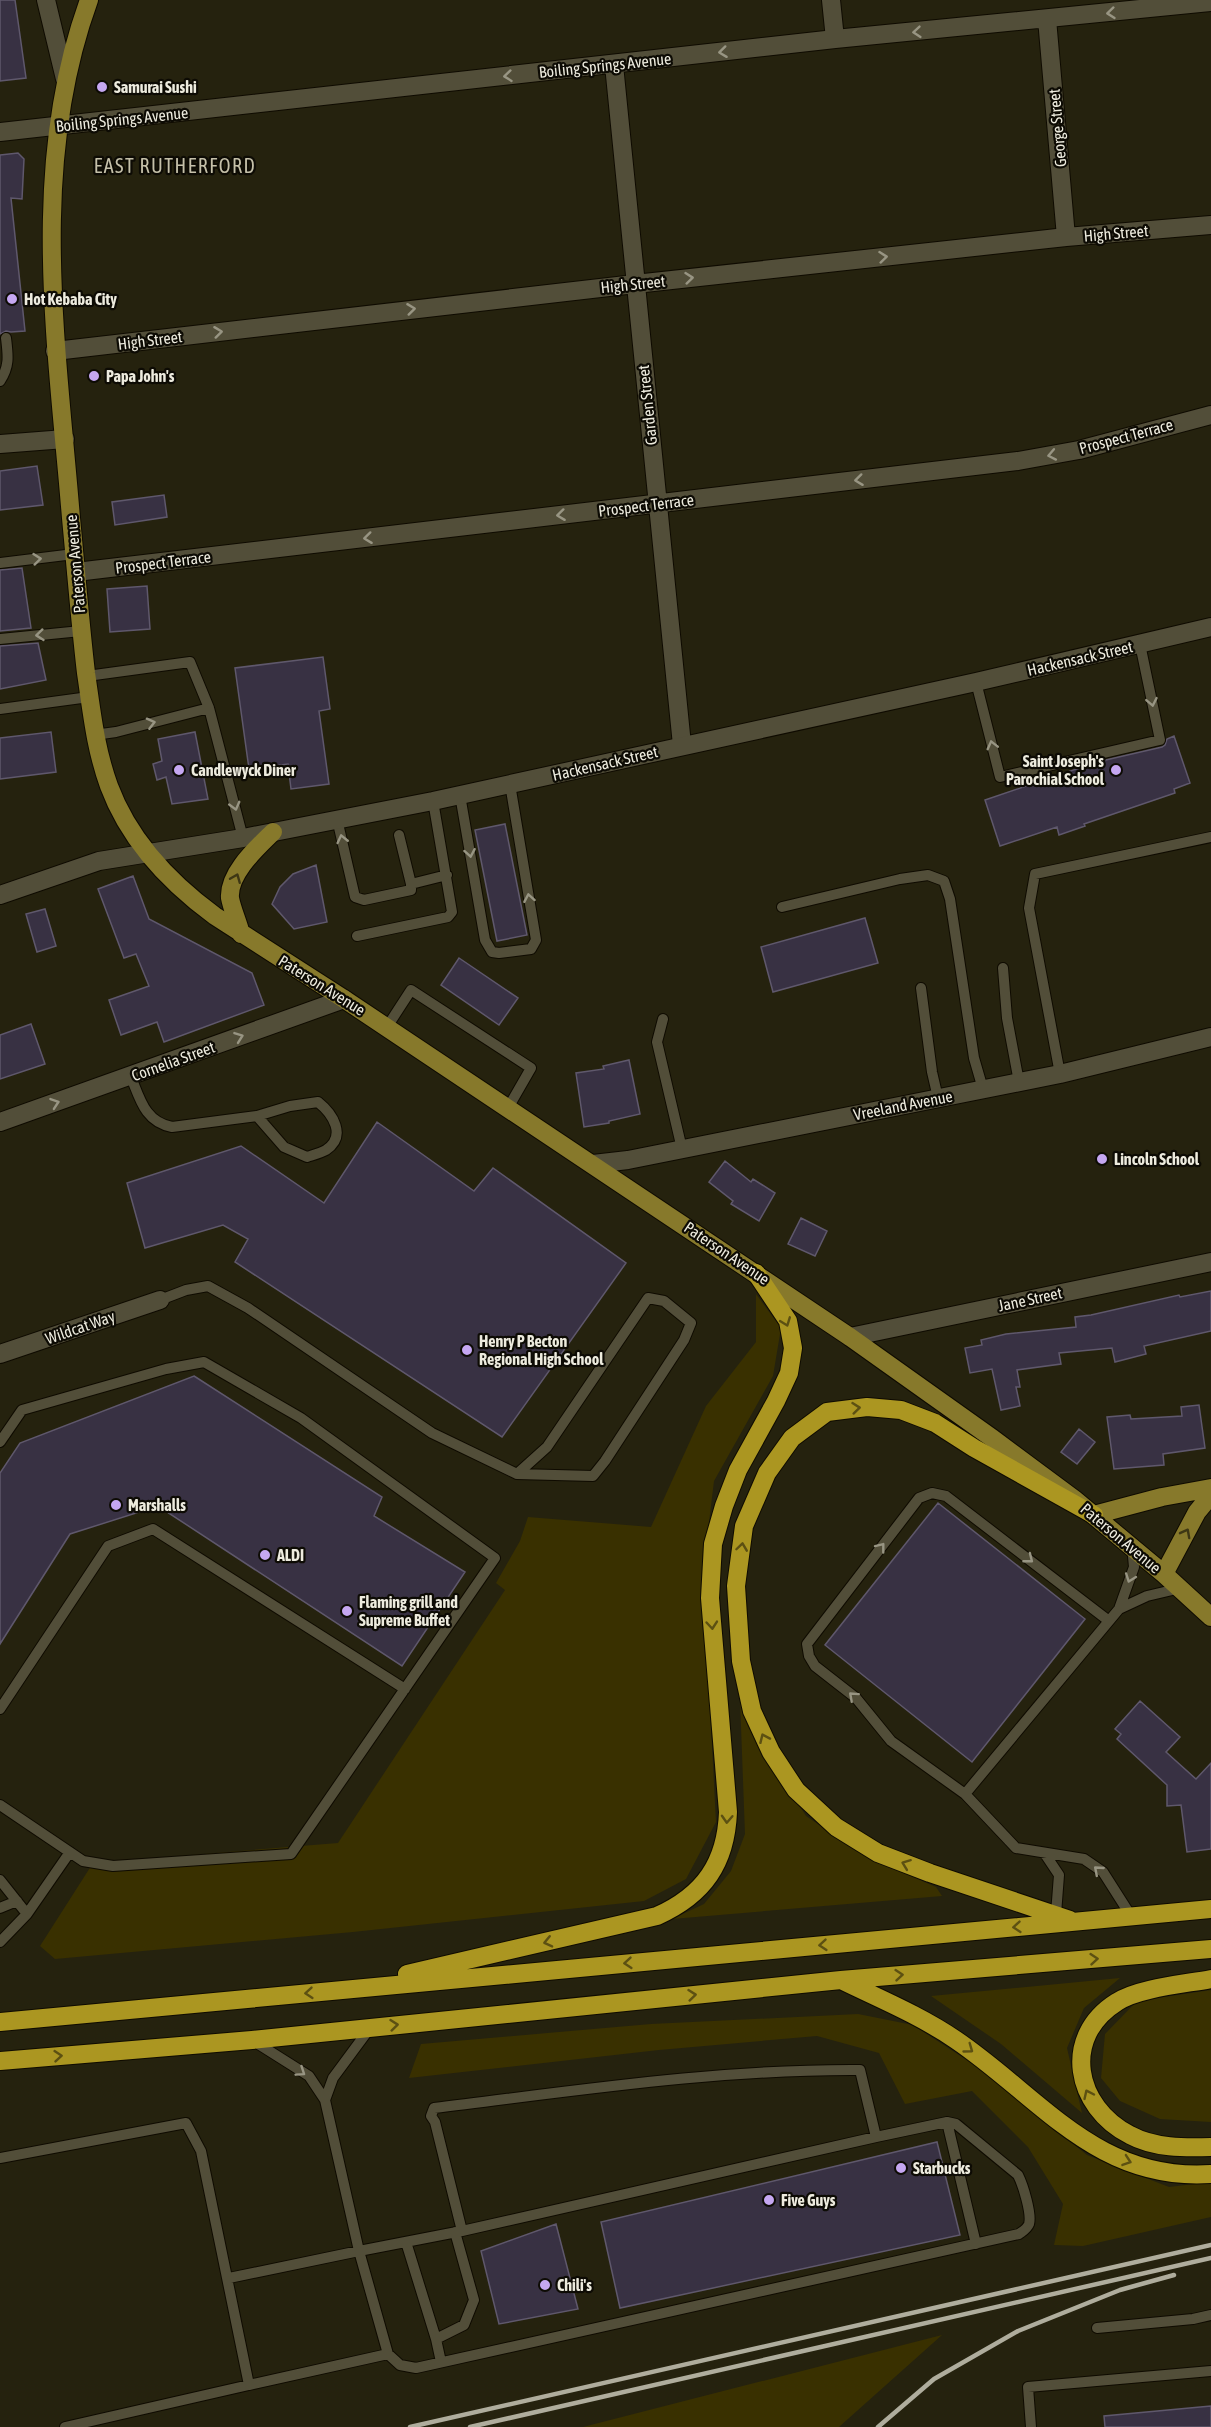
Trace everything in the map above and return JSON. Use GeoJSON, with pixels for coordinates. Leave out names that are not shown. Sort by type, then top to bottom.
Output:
{"type":"FeatureCollection","features":[{"type":"Feature","properties":{"kind":"highway"},"geometry":{"type":"LineString","coordinates":[[336,1990],[657,1916],[688,1899],[711,1873],[724,1844],[728,1812],[710,1598],[713,1544],[738,1470],[789,1373],[793,1348],[788,1321],[756,1273]]}},
{"type":"Feature","properties":{"kind":"highway"},"geometry":{"type":"LineString","coordinates":[[1075,1922],[878,1853],[836,1827],[796,1790],[771,1752],[752,1711],[741,1661],[736,1586],[744,1526],[767,1473],[792,1438],[827,1412],[867,1407],[901,1410],[935,1423],[974,1448],[1094,1515]]}},
{"type":"Feature","properties":{"kind":"highway"},"geometry":{"type":"LineString","coordinates":[[0,2022],[1211,1909]]}},
{"type":"Feature","properties":{"kind":"highway"},"geometry":{"type":"LineString","coordinates":[[0,2061],[252,2040],[841,1980],[1211,1949]]}},
{"type":"Feature","properties":{"kind":"highway"},"geometry":{"type":"LineString","coordinates":[[1211,1979],[1131,1995],[1114,2004],[1092,2028],[1082,2054],[1081,2069],[1088,2097],[1103,2115],[1121,2130],[1155,2144],[1211,2147]]}},
{"type":"Feature","properties":{"kind":"highway"},"geometry":{"type":"LineString","coordinates":[[841,1980],[954,2038],[1074,2134],[1109,2155],[1152,2169],[1211,2174]]}},
{"type":"Feature","properties":{"kind":"main road","name":"Paterson Avenue"},"geometry":{"type":"LineString","coordinates":[[89,0],[70,56],[54,157],[51,215],[55,351],[81,631],[94,735],[110,789],[127,823],[148,854],[194,901],[241,934],[387,1027],[756,1273],[992,1438],[1094,1515],[1181,1588],[1211,1617]]}},
{"type":"Feature","properties":{"kind":"main road"},"geometry":{"type":"LineString","coordinates":[[241,934],[230,896],[236,877],[246,859],[273,832]]}},
{"type":"Feature","properties":{"kind":"main road"},"geometry":{"type":"LineString","coordinates":[[1094,1515],[1162,1497],[1211,1488]]}},
{"type":"Feature","properties":{"kind":"main road"},"geometry":{"type":"LineString","coordinates":[[1164,1574],[1197,1512],[1211,1495]]}},
{"type":"Feature","properties":{"kind":"street"},"geometry":{"type":"LineString","coordinates":[[46,0],[66,79]]}},
{"type":"Feature","properties":{"kind":"street"},"geometry":{"type":"LineString","coordinates":[[831,0],[835,39]]}},
{"type":"Feature","properties":{"kind":"street","name":"Boiling Springs Avenue"},"geometry":{"type":"LineString","coordinates":[[0,132],[835,39],[1211,2]]}},
{"type":"Feature","properties":{"kind":"street","name":"George Street"},"geometry":{"type":"LineString","coordinates":[[1047,19],[1066,237]]}},
{"type":"Feature","properties":{"kind":"street","name":"Garden Street"},"geometry":{"type":"LineString","coordinates":[[614,64],[682,745]]}},
{"type":"Feature","properties":{"kind":"street","name":"High Street"},"geometry":{"type":"LineString","coordinates":[[55,351],[1066,237],[1211,225]]}},
{"type":"Feature","properties":{"kind":"street","name":"Prospect Terrace"},"geometry":{"type":"LineString","coordinates":[[75,563],[657,504],[1018,461],[1079,450],[1211,415]]}},
{"type":"Feature","properties":{"kind":"street"},"geometry":{"type":"LineString","coordinates":[[0,444],[65,440]]}},
{"type":"Feature","properties":{"kind":"street","name":"Hackensack Street"},"geometry":{"type":"LineString","coordinates":[[0,895],[99,861],[243,838],[433,801],[976,682],[1211,627]]}},
{"type":"Feature","properties":{"kind":"street","name":"Cornelia Street"},"geometry":{"type":"LineString","coordinates":[[0,1122],[344,999]]}},
{"type":"Feature","properties":{"kind":"street","name":"Vreeland Avenue"},"geometry":{"type":"LineString","coordinates":[[593,1164],[682,1149],[1060,1074],[1211,1037]]}},
{"type":"Feature","properties":{"kind":"street","name":"Jane Street"},"geometry":{"type":"LineString","coordinates":[[850,1337],[1211,1262]]}},
{"type":"Feature","properties":{"kind":"street","name":"Wildcat Way"},"geometry":{"type":"LineString","coordinates":[[0,1354],[160,1300]]}},
{"type":"Feature","properties":{"kind":"lane"},"geometry":{"type":"LineString","coordinates":[[0,381],[8,368],[6,338]]}},
{"type":"Feature","properties":{"kind":"lane"},"geometry":{"type":"LineString","coordinates":[[0,563],[75,563]]}},
{"type":"Feature","properties":{"kind":"lane"},"geometry":{"type":"LineString","coordinates":[[0,639],[81,631]]}},
{"type":"Feature","properties":{"kind":"lane"},"geometry":{"type":"LineString","coordinates":[[976,682],[1000,777],[1023,772],[1160,740],[1140,644]]}},
{"type":"Feature","properties":{"kind":"lane"},"geometry":{"type":"LineString","coordinates":[[87,676],[190,662],[209,708],[243,838]]}},
{"type":"Feature","properties":{"kind":"lane"},"geometry":{"type":"LineString","coordinates":[[0,709],[89,697]]}},
{"type":"Feature","properties":{"kind":"lane"},"geometry":{"type":"LineString","coordinates":[[94,735],[116,732],[209,708]]}},
{"type":"Feature","properties":{"kind":"lane"},"geometry":{"type":"LineString","coordinates":[[460,795],[485,940],[492,951],[499,953],[531,949],[536,940],[510,784]]}},
{"type":"Feature","properties":{"kind":"lane"},"geometry":{"type":"LineString","coordinates":[[357,936],[448,917],[452,912],[433,801]]}},
{"type":"Feature","properties":{"kind":"lane"},"geometry":{"type":"LineString","coordinates":[[337,819],[355,897],[364,900],[411,890],[399,835]]}},
{"type":"Feature","properties":{"kind":"lane"},"geometry":{"type":"LineString","coordinates":[[1060,1074],[1029,908],[1035,874],[1211,837]]}},
{"type":"Feature","properties":{"kind":"lane"},"geometry":{"type":"LineString","coordinates":[[411,884],[447,875]]}},
{"type":"Feature","properties":{"kind":"lane"},"geometry":{"type":"LineString","coordinates":[[782,907],[900,879],[928,875],[944,881],[950,899],[974,1058],[983,1089]]}},
{"type":"Feature","properties":{"kind":"lane"},"geometry":{"type":"LineString","coordinates":[[1003,968],[1007,1018],[1019,1082]]}},
{"type":"Feature","properties":{"kind":"lane"},"geometry":{"type":"LineString","coordinates":[[921,988],[932,1072],[938,1098]]}},
{"type":"Feature","properties":{"kind":"lane"},"geometry":{"type":"LineString","coordinates":[[387,1027],[411,990],[531,1068],[508,1108]]}},
{"type":"Feature","properties":{"kind":"lane"},"geometry":{"type":"LineString","coordinates":[[663,1019],[657,1042],[682,1149]]}},
{"type":"Feature","properties":{"kind":"lane"},"geometry":{"type":"LineString","coordinates":[[131,1077],[147,1113],[159,1125],[172,1127],[257,1116],[290,1106],[318,1102],[330,1112],[336,1122],[335,1139],[326,1150],[307,1157],[284,1147],[257,1116]]}},
{"type":"Feature","properties":{"kind":"lane"},"geometry":{"type":"LineString","coordinates":[[160,1300],[186,1290],[208,1286],[248,1308],[432,1433],[517,1474],[593,1476],[684,1340],[691,1323],[664,1301],[648,1298],[547,1447],[517,1474]]}},
{"type":"Feature","properties":{"kind":"lane"},"geometry":{"type":"LineString","coordinates":[[0,1442],[22,1410],[166,1369],[204,1362],[301,1418],[495,1558],[291,1854],[113,1866],[83,1861],[0,1805]]}},
{"type":"Feature","properties":{"kind":"lane"},"geometry":{"type":"LineString","coordinates":[[1109,1621],[946,1496],[932,1493],[919,1498],[807,1644],[809,1656],[815,1666],[856,1698],[891,1741],[965,1794],[1016,1848],[1084,1859],[1103,1872],[1131,1916]]}},
{"type":"Feature","properties":{"kind":"lane"},"geometry":{"type":"LineString","coordinates":[[0,1709],[108,1546],[153,1529],[405,1689]]}},
{"type":"Feature","properties":{"kind":"lane"},"geometry":{"type":"LineString","coordinates":[[965,1794],[1119,1609],[1134,1567],[1131,1546]]}},
{"type":"Feature","properties":{"kind":"lane"},"geometry":{"type":"LineString","coordinates":[[1119,1609],[1147,1596],[1181,1588]]}},
{"type":"Feature","properties":{"kind":"lane"},"geometry":{"type":"LineString","coordinates":[[0,1942],[27,1914],[70,1852]]}},
{"type":"Feature","properties":{"kind":"lane"},"geometry":{"type":"LineString","coordinates":[[1046,1854],[1059,1875],[1056,1914]]}},
{"type":"Feature","properties":{"kind":"lane"},"geometry":{"type":"LineString","coordinates":[[0,1880],[27,1914]]}},
{"type":"Feature","properties":{"kind":"lane"},"geometry":{"type":"LineString","coordinates":[[0,1908],[17,1901]]}},
{"type":"Feature","properties":{"kind":"lane"},"geometry":{"type":"LineString","coordinates":[[325,2100],[333,2078],[369,2028]]}},
{"type":"Feature","properties":{"kind":"lane"},"geometry":{"type":"LineString","coordinates":[[229,2278],[359,2251],[459,2232],[947,2122],[956,2124],[972,2135],[1018,2175],[1023,2185],[1030,2221],[1026,2230],[1019,2234],[976,2244],[416,2368],[400,2365],[388,2355],[359,2251],[325,2100],[309,2076],[252,2040]]}},
{"type":"Feature","properties":{"kind":"lane"},"geometry":{"type":"LineString","coordinates":[[436,2339],[464,2325],[474,2300],[435,2122],[431,2116],[434,2108],[719,2075],[781,2070],[860,2070],[876,2137]]}},
{"type":"Feature","properties":{"kind":"lane"},"geometry":{"type":"LineString","coordinates":[[947,2122],[976,2244]]}},
{"type":"Feature","properties":{"kind":"lane"},"geometry":{"type":"LineString","coordinates":[[0,2158],[186,2123],[201,2151],[229,2278],[249,2385]]}},
{"type":"Feature","properties":{"kind":"lane"},"geometry":{"type":"LineString","coordinates":[[405,2242],[436,2339],[441,2362]]}},
{"type":"Feature","properties":{"kind":"lane"},"geometry":{"type":"LineString","coordinates":[[1097,2328],[1193,2319],[1211,2315]]}},
{"type":"Feature","properties":{"kind":"lane"},"geometry":{"type":"LineString","coordinates":[[65,2427],[388,2355]]}},
{"type":"Feature","properties":{"kind":"lane"},"geometry":{"type":"LineString","coordinates":[[1031,2427],[1028,2387],[1211,2371]]}},
{"type":"Feature","properties":{"kind":"shaded area"},"geometry":{"type":"Polygon","coordinates":[[[756,1294],[781,1328],[773,1376],[714,1481],[703,1572],[716,1822],[686,1879],[644,1901],[353,1932],[55,1959],[40,1946],[93,1863],[338,1843],[505,1590],[496,1583],[520,1541],[528,1517],[651,1527],[706,1406],[756,1342],[756,1294]]]}},
{"type":"Feature","properties":{"kind":"shaded area"},"geometry":{"type":"Polygon","coordinates":[[[740,1700],[764,1750],[806,1816],[868,1858],[936,1887],[942,1896],[672,1919],[704,1904],[731,1871],[745,1834],[740,1700]]]}},
{"type":"Feature","properties":{"kind":"shaded area"},"geometry":{"type":"Polygon","coordinates":[[[1120,1978],[1084,2008],[1067,2048],[1082,2113],[1001,2044],[931,1996],[1120,1978]]]}},
{"type":"Feature","properties":{"kind":"shaded area"},"geometry":{"type":"Polygon","coordinates":[[[1211,1990],[1211,2122],[1160,2119],[1120,2101],[1101,2078],[1105,2034],[1137,2001],[1211,1990]]]}},
{"type":"Feature","properties":{"kind":"shaded area"},"geometry":{"type":"Polygon","coordinates":[[[858,2014],[913,2025],[979,2068],[1087,2155],[1169,2187],[1211,2182],[1211,2217],[1083,2246],[1054,2245],[1063,2204],[1028,2147],[972,2091],[905,2104],[879,2053],[817,2036],[659,2050],[409,2078],[421,2044],[651,2024],[858,2014]]]}},
{"type":"Feature","properties":{"kind":"shaded area"},"geometry":{"type":"Polygon","coordinates":[[[942,2335],[839,2427],[583,2427],[942,2335]]]}},
{"type":"Feature","properties":{"kind":"building"},"geometry":{"type":"Polygon","coordinates":[[[0,0],[15,0],[26,78],[0,81],[0,0]]]}},
{"type":"Feature","properties":{"kind":"building"},"geometry":{"type":"Polygon","coordinates":[[[18,153],[24,159],[22,199],[11,198],[25,331],[6,331],[0,334],[0,155],[18,153]]]}},
{"type":"Feature","properties":{"kind":"building"},"geometry":{"type":"Polygon","coordinates":[[[37,466],[43,505],[0,510],[0,471],[37,466]]]}},
{"type":"Feature","properties":{"kind":"building"},"geometry":{"type":"Polygon","coordinates":[[[164,495],[167,517],[115,525],[112,502],[164,495]]]}},
{"type":"Feature","properties":{"kind":"building"},"geometry":{"type":"Polygon","coordinates":[[[22,568],[31,628],[0,631],[0,570],[22,568]]]}},
{"type":"Feature","properties":{"kind":"building"},"geometry":{"type":"Polygon","coordinates":[[[147,586],[150,629],[110,632],[107,589],[147,586]]]}},
{"type":"Feature","properties":{"kind":"building"},"geometry":{"type":"Polygon","coordinates":[[[38,643],[46,680],[0,689],[0,646],[38,643]]]}},
{"type":"Feature","properties":{"kind":"building"},"geometry":{"type":"Polygon","coordinates":[[[323,657],[330,709],[319,711],[329,784],[291,789],[288,764],[249,769],[235,668],[323,657]]]}},
{"type":"Feature","properties":{"kind":"building"},"geometry":{"type":"Polygon","coordinates":[[[51,732],[56,772],[0,779],[0,738],[51,732]]]}},
{"type":"Feature","properties":{"kind":"building","name":"Candlewyck Diner"},"geometry":{"type":"Polygon","coordinates":[[[195,732],[208,799],[172,804],[166,777],[157,780],[153,764],[162,761],[158,739],[195,732]]]}},
{"type":"Feature","properties":{"kind":"building"},"geometry":{"type":"Polygon","coordinates":[[[1174,736],[1190,783],[1174,789],[1175,793],[1084,824],[1085,826],[1059,835],[1057,827],[1000,846],[985,800],[1097,762],[1162,747],[1167,739],[1174,736]]]}},
{"type":"Feature","properties":{"kind":"building"},"geometry":{"type":"Polygon","coordinates":[[[505,824],[527,935],[497,941],[475,830],[505,824]]]}},
{"type":"Feature","properties":{"kind":"building"},"geometry":{"type":"Polygon","coordinates":[[[316,865],[327,922],[294,929],[272,904],[280,887],[293,874],[316,865]]]}},
{"type":"Feature","properties":{"kind":"building"},"geometry":{"type":"Polygon","coordinates":[[[133,876],[149,919],[252,973],[264,1005],[164,1042],[157,1022],[121,1035],[109,1000],[149,986],[136,954],[124,958],[98,889],[133,876]]]}},
{"type":"Feature","properties":{"kind":"building"},"geometry":{"type":"Polygon","coordinates":[[[45,909],[56,946],[37,952],[26,914],[45,909]]]}},
{"type":"Feature","properties":{"kind":"building"},"geometry":{"type":"Polygon","coordinates":[[[865,918],[878,963],[773,992],[761,947],[865,918]]]}},
{"type":"Feature","properties":{"kind":"building"},"geometry":{"type":"Polygon","coordinates":[[[459,958],[518,998],[499,1025],[441,985],[459,958]]]}},
{"type":"Feature","properties":{"kind":"building"},"geometry":{"type":"Polygon","coordinates":[[[31,1024],[45,1064],[0,1079],[0,1035],[31,1024]]]}},
{"type":"Feature","properties":{"kind":"building"},"geometry":{"type":"Polygon","coordinates":[[[629,1060],[640,1114],[584,1127],[576,1073],[604,1069],[603,1066],[629,1060]]]}},
{"type":"Feature","properties":{"kind":"building","name":"Henry P Becton Regional High School"},"geometry":{"type":"Polygon","coordinates":[[[377,1122],[474,1191],[493,1168],[626,1263],[502,1437],[235,1262],[248,1239],[223,1225],[145,1248],[127,1183],[241,1146],[324,1203],[377,1122]]]}},
{"type":"Feature","properties":{"kind":"building"},"geometry":{"type":"Polygon","coordinates":[[[725,1161],[751,1182],[753,1179],[775,1193],[759,1221],[731,1204],[733,1201],[709,1182],[725,1161]]]}},
{"type":"Feature","properties":{"kind":"building"},"geometry":{"type":"Polygon","coordinates":[[[801,1218],[827,1231],[815,1256],[788,1244],[801,1218]]]}},
{"type":"Feature","properties":{"kind":"building"},"geometry":{"type":"Polygon","coordinates":[[[1211,1291],[1211,1331],[1144,1346],[1146,1354],[1115,1362],[1112,1348],[1059,1353],[1061,1364],[1017,1370],[1020,1387],[1016,1387],[1020,1406],[1001,1410],[992,1369],[970,1373],[965,1348],[982,1345],[981,1340],[1006,1334],[1076,1327],[1075,1317],[1179,1295],[1180,1297],[1211,1291]]]}},
{"type":"Feature","properties":{"kind":"building"},"geometry":{"type":"Polygon","coordinates":[[[194,1376],[382,1497],[374,1516],[465,1572],[402,1666],[158,1506],[70,1534],[0,1644],[0,1473],[20,1443],[194,1376]]]}},
{"type":"Feature","properties":{"kind":"building"},"geometry":{"type":"Polygon","coordinates":[[[1199,1405],[1205,1448],[1163,1454],[1164,1465],[1114,1469],[1107,1417],[1130,1415],[1131,1419],[1182,1416],[1181,1407],[1199,1405]]]}},
{"type":"Feature","properties":{"kind":"building"},"geometry":{"type":"Polygon","coordinates":[[[1079,1429],[1095,1442],[1077,1464],[1061,1452],[1079,1429]]]}},
{"type":"Feature","properties":{"kind":"building"},"geometry":{"type":"Polygon","coordinates":[[[938,1503],[1085,1619],[972,1762],[825,1645],[938,1503]]]}},
{"type":"Feature","properties":{"kind":"building"},"geometry":{"type":"Polygon","coordinates":[[[1140,1701],[1180,1737],[1166,1752],[1196,1779],[1211,1763],[1211,1849],[1187,1852],[1181,1805],[1167,1806],[1167,1785],[1117,1739],[1121,1734],[1115,1729],[1140,1701]]]}},
{"type":"Feature","properties":{"kind":"building"},"geometry":{"type":"Polygon","coordinates":[[[937,2142],[960,2235],[620,2308],[601,2222],[937,2142]]]}},
{"type":"Feature","properties":{"kind":"building"},"geometry":{"type":"Polygon","coordinates":[[[556,2224],[578,2309],[499,2324],[481,2251],[556,2224]]]}},
{"type":"Feature","properties":{"kind":"building"},"geometry":{"type":"Polygon","coordinates":[[[1211,2406],[1211,2427],[1105,2427],[1104,2416],[1211,2406]]]}},
{"type":"Feature","properties":{"kind":"railway"},"geometry":{"type":"LineString","coordinates":[[410,2427],[1211,2245]]}},
{"type":"Feature","properties":{"kind":"railway"},"geometry":{"type":"LineString","coordinates":[[470,2427],[1211,2258]]}},
{"type":"Feature","properties":{"kind":"railway"},"geometry":{"type":"LineString","coordinates":[[878,2427],[934,2379],[1018,2331],[1120,2290],[1174,2275]]}},
{"type":"Feature","properties":{"kind":"place","name":"Samurai Sushi"},"geometry":{"type":"Point","coordinates":[102,87]}},
{"type":"Feature","properties":{"kind":"place","name":"Hot Kebaba City"},"geometry":{"type":"Point","coordinates":[12,299]}},
{"type":"Feature","properties":{"kind":"place","name":"Papa John's"},"geometry":{"type":"Point","coordinates":[94,376]}},
{"type":"Feature","properties":{"kind":"place","name":"Candlewyck Diner"},"geometry":{"type":"Point","coordinates":[179,770]}},
{"type":"Feature","properties":{"kind":"place","name":"Saint Joseph's Parochial School"},"geometry":{"type":"Point","coordinates":[1116,770]}},
{"type":"Feature","properties":{"kind":"place","name":"Lincoln School"},"geometry":{"type":"Point","coordinates":[1102,1159]}},
{"type":"Feature","properties":{"kind":"place","name":"Henry P Becton Regional High School"},"geometry":{"type":"Point","coordinates":[467,1350]}},
{"type":"Feature","properties":{"kind":"place","name":"Marshalls"},"geometry":{"type":"Point","coordinates":[116,1505]}},
{"type":"Feature","properties":{"kind":"place","name":"ALDI"},"geometry":{"type":"Point","coordinates":[265,1555]}},
{"type":"Feature","properties":{"kind":"place","name":"Flaming grill and Supreme Buffet"},"geometry":{"type":"Point","coordinates":[347,1611]}},
{"type":"Feature","properties":{"kind":"place","name":"Starbucks"},"geometry":{"type":"Point","coordinates":[901,2168]}},
{"type":"Feature","properties":{"kind":"place","name":"Five Guys"},"geometry":{"type":"Point","coordinates":[769,2200]}},
{"type":"Feature","properties":{"kind":"place","name":"Chili's"},"geometry":{"type":"Point","coordinates":[545,2285]}},
{"type":"Feature","properties":{"kind":"district","name":"EAST RUTHERFORD"},"geometry":{"type":"Point","coordinates":[175,165]}}]}
